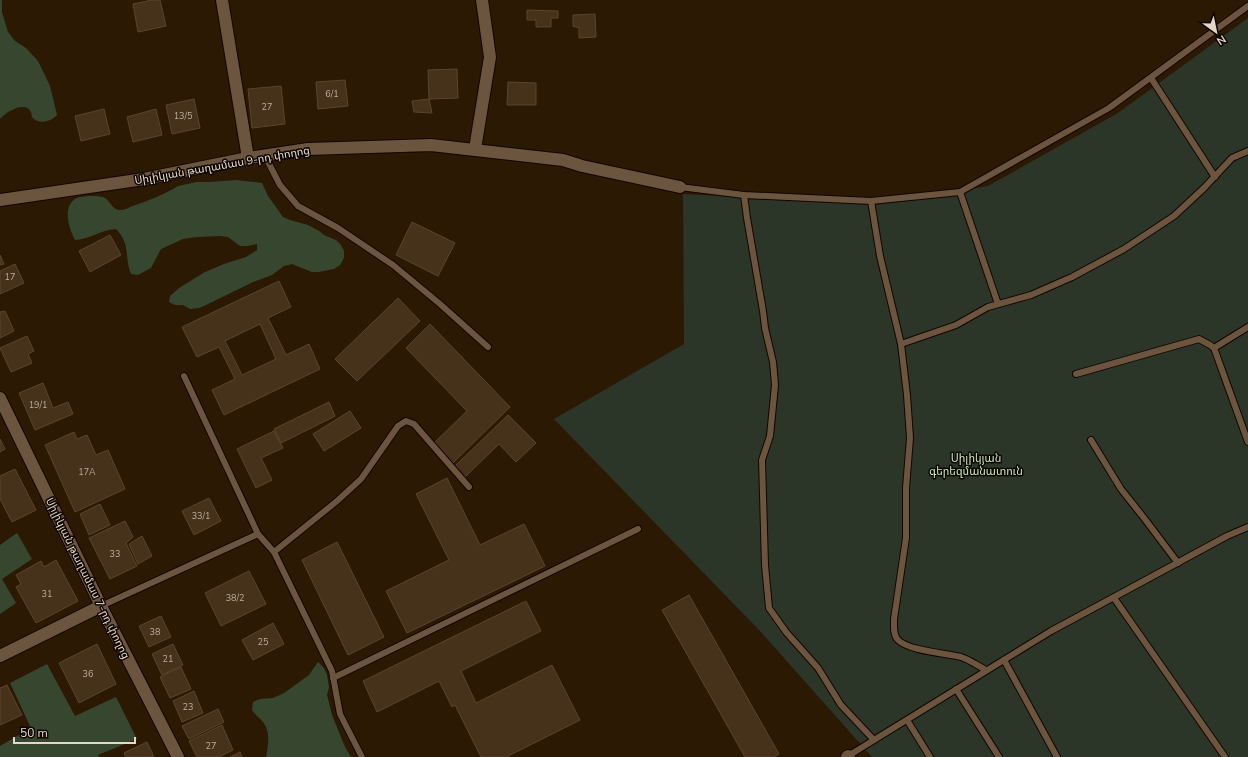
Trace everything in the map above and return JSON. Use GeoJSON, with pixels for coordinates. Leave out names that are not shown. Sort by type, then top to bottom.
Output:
{"type":"FeatureCollection","features":[{"type":"Feature","properties":{"kind":"street"},"geometry":{"type":"LineString","coordinates":[[222,0],[248,158]]}},
{"type":"Feature","properties":{"kind":"street"},"geometry":{"type":"LineString","coordinates":[[475,149],[490,57],[482,0]]}},
{"type":"Feature","properties":{"kind":"street","name":"Սիլիկյան թաղամաս 9-րդ փողոց"},"geometry":{"type":"LineString","coordinates":[[0,200],[144,179],[248,158],[316,148],[431,145],[563,160],[582,166],[680,187]]}},
{"type":"Feature","properties":{"kind":"street","name":"Սիլիկյան թաղամաս 7-րդ փողոց"},"geometry":{"type":"LineString","coordinates":[[0,398],[101,606],[178,757]]}},
{"type":"Feature","properties":{"kind":"street"},"geometry":{"type":"LineString","coordinates":[[0,656],[101,606]]}},
{"type":"Feature","properties":{"kind":"lane"},"geometry":{"type":"LineString","coordinates":[[680,187],[744,195],[871,201],[960,192],[1109,108],[1248,6]]}},
{"type":"Feature","properties":{"kind":"lane"},"geometry":{"type":"LineString","coordinates":[[1150,78],[1215,177]]}},
{"type":"Feature","properties":{"kind":"lane"},"geometry":{"type":"LineString","coordinates":[[901,344],[956,325],[998,304],[1031,295],[1072,277],[1124,249],[1174,216],[1215,177],[1232,158],[1248,151]]}},
{"type":"Feature","properties":{"kind":"lane"},"geometry":{"type":"LineString","coordinates":[[265,156],[280,185],[298,206],[338,228],[393,265],[488,347]]}},
{"type":"Feature","properties":{"kind":"lane"},"geometry":{"type":"LineString","coordinates":[[960,192],[998,304]]}},
{"type":"Feature","properties":{"kind":"lane"},"geometry":{"type":"LineString","coordinates":[[744,195],[765,328],[773,362],[775,385],[770,436],[762,460],[765,565],[770,608],[786,632],[818,668],[841,705],[874,740]]}},
{"type":"Feature","properties":{"kind":"lane"},"geometry":{"type":"LineString","coordinates":[[871,201],[880,256],[901,344],[910,438],[906,488],[906,538],[894,619],[894,631],[898,640],[905,644],[929,651],[960,657],[986,670]]}},
{"type":"Feature","properties":{"kind":"lane"},"geometry":{"type":"LineString","coordinates":[[1214,348],[1248,327]]}},
{"type":"Feature","properties":{"kind":"lane"},"geometry":{"type":"LineString","coordinates":[[1076,374],[1199,339],[1214,348],[1248,442]]}},
{"type":"Feature","properties":{"kind":"lane"},"geometry":{"type":"LineString","coordinates":[[184,376],[258,534],[274,552],[332,671],[340,714],[362,757]]}},
{"type":"Feature","properties":{"kind":"lane"},"geometry":{"type":"LineString","coordinates":[[274,552],[337,501],[361,479],[398,426],[406,421],[414,424],[469,487]]}},
{"type":"Feature","properties":{"kind":"lane"},"geometry":{"type":"LineString","coordinates":[[1091,440],[1121,489],[1178,563]]}},
{"type":"Feature","properties":{"kind":"lane"},"geometry":{"type":"LineString","coordinates":[[848,757],[1051,631],[1227,536],[1248,527]]}},
{"type":"Feature","properties":{"kind":"lane"},"geometry":{"type":"LineString","coordinates":[[333,678],[638,529]]}},
{"type":"Feature","properties":{"kind":"lane"},"geometry":{"type":"LineString","coordinates":[[101,606],[258,534]]}},
{"type":"Feature","properties":{"kind":"lane"},"geometry":{"type":"LineString","coordinates":[[1114,598],[1225,757]]}},
{"type":"Feature","properties":{"kind":"lane"},"geometry":{"type":"LineString","coordinates":[[1004,660],[1057,757]]}},
{"type":"Feature","properties":{"kind":"lane"},"geometry":{"type":"LineString","coordinates":[[956,689],[999,757]]}},
{"type":"Feature","properties":{"kind":"lane"},"geometry":{"type":"LineString","coordinates":[[907,720],[930,757]]}},
{"type":"Feature","properties":{"kind":"green space"},"geometry":{"type":"Polygon","coordinates":[[[0,0],[2,0],[2,12],[8,32],[15,41],[26,48],[38,61],[50,86],[57,115],[48,121],[38,121],[32,117],[31,111],[28,108],[23,107],[13,109],[0,119],[0,0]]]}},
{"type":"Feature","properties":{"kind":"green space","name":"Սիլիկյան գերեզմանատուն"},"geometry":{"type":"Polygon","coordinates":[[[1248,18],[1248,757],[872,757],[761,632],[554,419],[684,344],[683,194],[876,205],[988,186],[1118,113],[1248,18]]]}},
{"type":"Feature","properties":{"kind":"green space"},"geometry":{"type":"Polygon","coordinates":[[[236,180],[262,183],[268,196],[283,217],[308,225],[324,235],[336,240],[344,251],[344,258],[340,265],[334,269],[319,272],[312,272],[292,264],[284,266],[272,275],[253,282],[199,308],[190,309],[183,305],[175,305],[169,302],[170,296],[179,288],[205,272],[246,257],[257,250],[257,244],[240,246],[228,237],[220,236],[183,239],[161,249],[151,268],[138,275],[131,274],[124,240],[116,229],[75,240],[68,222],[68,209],[70,204],[80,197],[102,197],[116,209],[123,210],[168,192],[178,186],[197,182],[236,180]]]}},
{"type":"Feature","properties":{"kind":"green space"},"geometry":{"type":"Polygon","coordinates":[[[17,533],[32,559],[2,579],[16,603],[0,614],[0,545],[17,533]]]}},
{"type":"Feature","properties":{"kind":"green space"},"geometry":{"type":"Polygon","coordinates":[[[318,662],[324,668],[327,675],[329,687],[327,695],[332,715],[345,747],[351,757],[266,757],[268,748],[267,730],[263,722],[252,710],[253,702],[260,699],[273,698],[284,693],[309,675],[318,662]]]}},
{"type":"Feature","properties":{"kind":"green space"},"geometry":{"type":"Polygon","coordinates":[[[47,664],[75,716],[116,697],[137,739],[98,755],[99,757],[0,757],[0,746],[31,728],[10,683],[47,664]]]}},
{"type":"Feature","properties":{"kind":"building"},"geometry":{"type":"Polygon","coordinates":[[[160,0],[166,26],[138,32],[133,4],[160,0]]]}},
{"type":"Feature","properties":{"kind":"building"},"geometry":{"type":"Polygon","coordinates":[[[527,10],[558,11],[558,18],[551,18],[551,27],[536,27],[536,20],[527,20],[527,10]]]}},
{"type":"Feature","properties":{"kind":"building"},"geometry":{"type":"Polygon","coordinates":[[[595,14],[596,37],[579,38],[579,28],[573,26],[573,15],[595,14]]]}},
{"type":"Feature","properties":{"kind":"building"},"geometry":{"type":"Polygon","coordinates":[[[457,69],[458,98],[429,99],[428,70],[457,69]]]}},
{"type":"Feature","properties":{"kind":"building"},"geometry":{"type":"Polygon","coordinates":[[[345,80],[348,106],[318,109],[316,82],[345,80]]]}},
{"type":"Feature","properties":{"kind":"building"},"geometry":{"type":"Polygon","coordinates":[[[508,82],[536,83],[536,105],[507,105],[508,82]]]}},
{"type":"Feature","properties":{"kind":"building"},"geometry":{"type":"Polygon","coordinates":[[[281,86],[285,124],[252,128],[248,89],[281,86]]]}},
{"type":"Feature","properties":{"kind":"building"},"geometry":{"type":"Polygon","coordinates":[[[194,99],[200,128],[172,134],[166,105],[194,99]]]}},
{"type":"Feature","properties":{"kind":"building"},"geometry":{"type":"Polygon","coordinates":[[[429,99],[432,113],[414,112],[412,101],[429,99]]]}},
{"type":"Feature","properties":{"kind":"building"},"geometry":{"type":"Polygon","coordinates":[[[104,109],[110,134],[81,141],[75,116],[104,109]]]}},
{"type":"Feature","properties":{"kind":"building"},"geometry":{"type":"Polygon","coordinates":[[[156,109],[162,135],[133,142],[127,117],[156,109]]]}},
{"type":"Feature","properties":{"kind":"building"},"geometry":{"type":"Polygon","coordinates":[[[412,222],[455,243],[438,276],[396,255],[412,222]]]}},
{"type":"Feature","properties":{"kind":"building"},"geometry":{"type":"Polygon","coordinates":[[[110,235],[121,255],[90,272],[79,251],[110,235]]]}},
{"type":"Feature","properties":{"kind":"building"},"geometry":{"type":"Polygon","coordinates":[[[0,255],[4,264],[0,265],[0,255]]]}},
{"type":"Feature","properties":{"kind":"building"},"geometry":{"type":"Polygon","coordinates":[[[15,264],[24,283],[0,294],[0,271],[15,264]]]}},
{"type":"Feature","properties":{"kind":"building"},"geometry":{"type":"Polygon","coordinates":[[[279,281],[291,307],[268,318],[286,355],[309,344],[320,369],[224,415],[212,390],[235,379],[219,347],[197,357],[182,327],[279,281]],[[260,324],[225,341],[242,375],[276,359],[260,324]]]}},
{"type":"Feature","properties":{"kind":"building"},"geometry":{"type":"Polygon","coordinates":[[[398,298],[420,321],[357,381],[335,359],[398,298]]]}},
{"type":"Feature","properties":{"kind":"building"},"geometry":{"type":"Polygon","coordinates":[[[5,311],[14,331],[0,338],[0,312],[5,311]]]}},
{"type":"Feature","properties":{"kind":"building"},"geometry":{"type":"Polygon","coordinates":[[[430,324],[510,407],[453,463],[434,443],[467,411],[406,348],[430,324]]]}},
{"type":"Feature","properties":{"kind":"building"},"geometry":{"type":"Polygon","coordinates":[[[27,336],[34,351],[28,354],[32,363],[11,372],[0,348],[27,336]]]}},
{"type":"Feature","properties":{"kind":"building"},"geometry":{"type":"Polygon","coordinates":[[[43,383],[53,408],[68,402],[73,414],[35,430],[19,393],[43,383]]]}},
{"type":"Feature","properties":{"kind":"building"},"geometry":{"type":"Polygon","coordinates":[[[329,402],[335,416],[281,443],[274,429],[329,402]]]}},
{"type":"Feature","properties":{"kind":"building"},"geometry":{"type":"Polygon","coordinates":[[[350,411],[361,428],[324,451],[313,434],[350,411]]]}},
{"type":"Feature","properties":{"kind":"building"},"geometry":{"type":"Polygon","coordinates":[[[508,415],[536,443],[516,462],[499,444],[465,477],[455,466],[508,415]]]}},
{"type":"Feature","properties":{"kind":"building"},"geometry":{"type":"Polygon","coordinates":[[[274,431],[283,448],[261,458],[272,480],[256,488],[237,449],[274,431]]]}},
{"type":"Feature","properties":{"kind":"building"},"geometry":{"type":"Polygon","coordinates":[[[74,432],[77,439],[87,435],[96,455],[108,450],[125,489],[75,512],[45,445],[74,432]]]}},
{"type":"Feature","properties":{"kind":"building"},"geometry":{"type":"Polygon","coordinates":[[[0,439],[5,449],[0,452],[0,439]]]}},
{"type":"Feature","properties":{"kind":"building"},"geometry":{"type":"Polygon","coordinates":[[[15,469],[36,510],[12,522],[0,499],[0,476],[15,469]]]}},
{"type":"Feature","properties":{"kind":"building"},"geometry":{"type":"Polygon","coordinates":[[[447,478],[480,545],[524,524],[545,566],[407,633],[386,591],[449,560],[416,494],[447,478]]]}},
{"type":"Feature","properties":{"kind":"building"},"geometry":{"type":"Polygon","coordinates":[[[209,498],[221,521],[194,535],[182,511],[209,498]]]}},
{"type":"Feature","properties":{"kind":"building"},"geometry":{"type":"Polygon","coordinates":[[[100,504],[110,525],[89,535],[80,514],[100,504]]]}},
{"type":"Feature","properties":{"kind":"building"},"geometry":{"type":"Polygon","coordinates":[[[125,521],[133,537],[126,543],[137,566],[110,579],[89,538],[125,521]]]}},
{"type":"Feature","properties":{"kind":"building"},"geometry":{"type":"Polygon","coordinates":[[[142,536],[152,556],[138,564],[129,544],[142,536]]]}},
{"type":"Feature","properties":{"kind":"building"},"geometry":{"type":"Polygon","coordinates":[[[337,542],[384,637],[348,655],[302,560],[337,542]]]}},
{"type":"Feature","properties":{"kind":"building"},"geometry":{"type":"Polygon","coordinates":[[[56,560],[78,601],[36,623],[16,587],[21,584],[16,575],[41,561],[44,567],[56,560]]]}},
{"type":"Feature","properties":{"kind":"building"},"geometry":{"type":"Polygon","coordinates":[[[249,571],[266,604],[221,626],[205,593],[249,571]]]}},
{"type":"Feature","properties":{"kind":"building"},"geometry":{"type":"Polygon","coordinates":[[[689,595],[779,754],[774,757],[745,757],[662,610],[689,595]]]}},
{"type":"Feature","properties":{"kind":"building"},"geometry":{"type":"Polygon","coordinates":[[[526,601],[541,631],[461,671],[476,703],[552,665],[580,720],[506,757],[481,757],[455,705],[452,707],[439,681],[377,712],[363,681],[526,601]]]}},
{"type":"Feature","properties":{"kind":"building"},"geometry":{"type":"Polygon","coordinates":[[[161,616],[171,637],[149,647],[139,626],[161,616]]]}},
{"type":"Feature","properties":{"kind":"building"},"geometry":{"type":"Polygon","coordinates":[[[273,623],[284,644],[253,660],[242,640],[273,623]]]}},
{"type":"Feature","properties":{"kind":"building"},"geometry":{"type":"Polygon","coordinates":[[[97,644],[116,684],[79,703],[59,663],[97,644]]]}},
{"type":"Feature","properties":{"kind":"building"},"geometry":{"type":"Polygon","coordinates":[[[173,644],[183,665],[162,675],[152,654],[173,644]]]}},
{"type":"Feature","properties":{"kind":"building"},"geometry":{"type":"Polygon","coordinates":[[[181,667],[191,689],[170,698],[160,677],[181,667]]]}},
{"type":"Feature","properties":{"kind":"building"},"geometry":{"type":"Polygon","coordinates":[[[7,685],[22,715],[0,725],[0,688],[7,685]]]}},
{"type":"Feature","properties":{"kind":"building"},"geometry":{"type":"Polygon","coordinates":[[[194,691],[203,713],[182,722],[173,701],[194,691]]]}},
{"type":"Feature","properties":{"kind":"building"},"geometry":{"type":"Polygon","coordinates":[[[218,709],[224,722],[189,739],[182,726],[218,709]]]}},
{"type":"Feature","properties":{"kind":"building"},"geometry":{"type":"Polygon","coordinates":[[[222,725],[233,750],[219,757],[197,757],[189,741],[222,725]]]}},
{"type":"Feature","properties":{"kind":"building"},"geometry":{"type":"Polygon","coordinates":[[[147,742],[154,757],[126,757],[124,753],[147,742]]]}},
{"type":"Feature","properties":{"kind":"building"},"geometry":{"type":"Polygon","coordinates":[[[240,752],[242,757],[230,757],[240,752]]]}}]}
